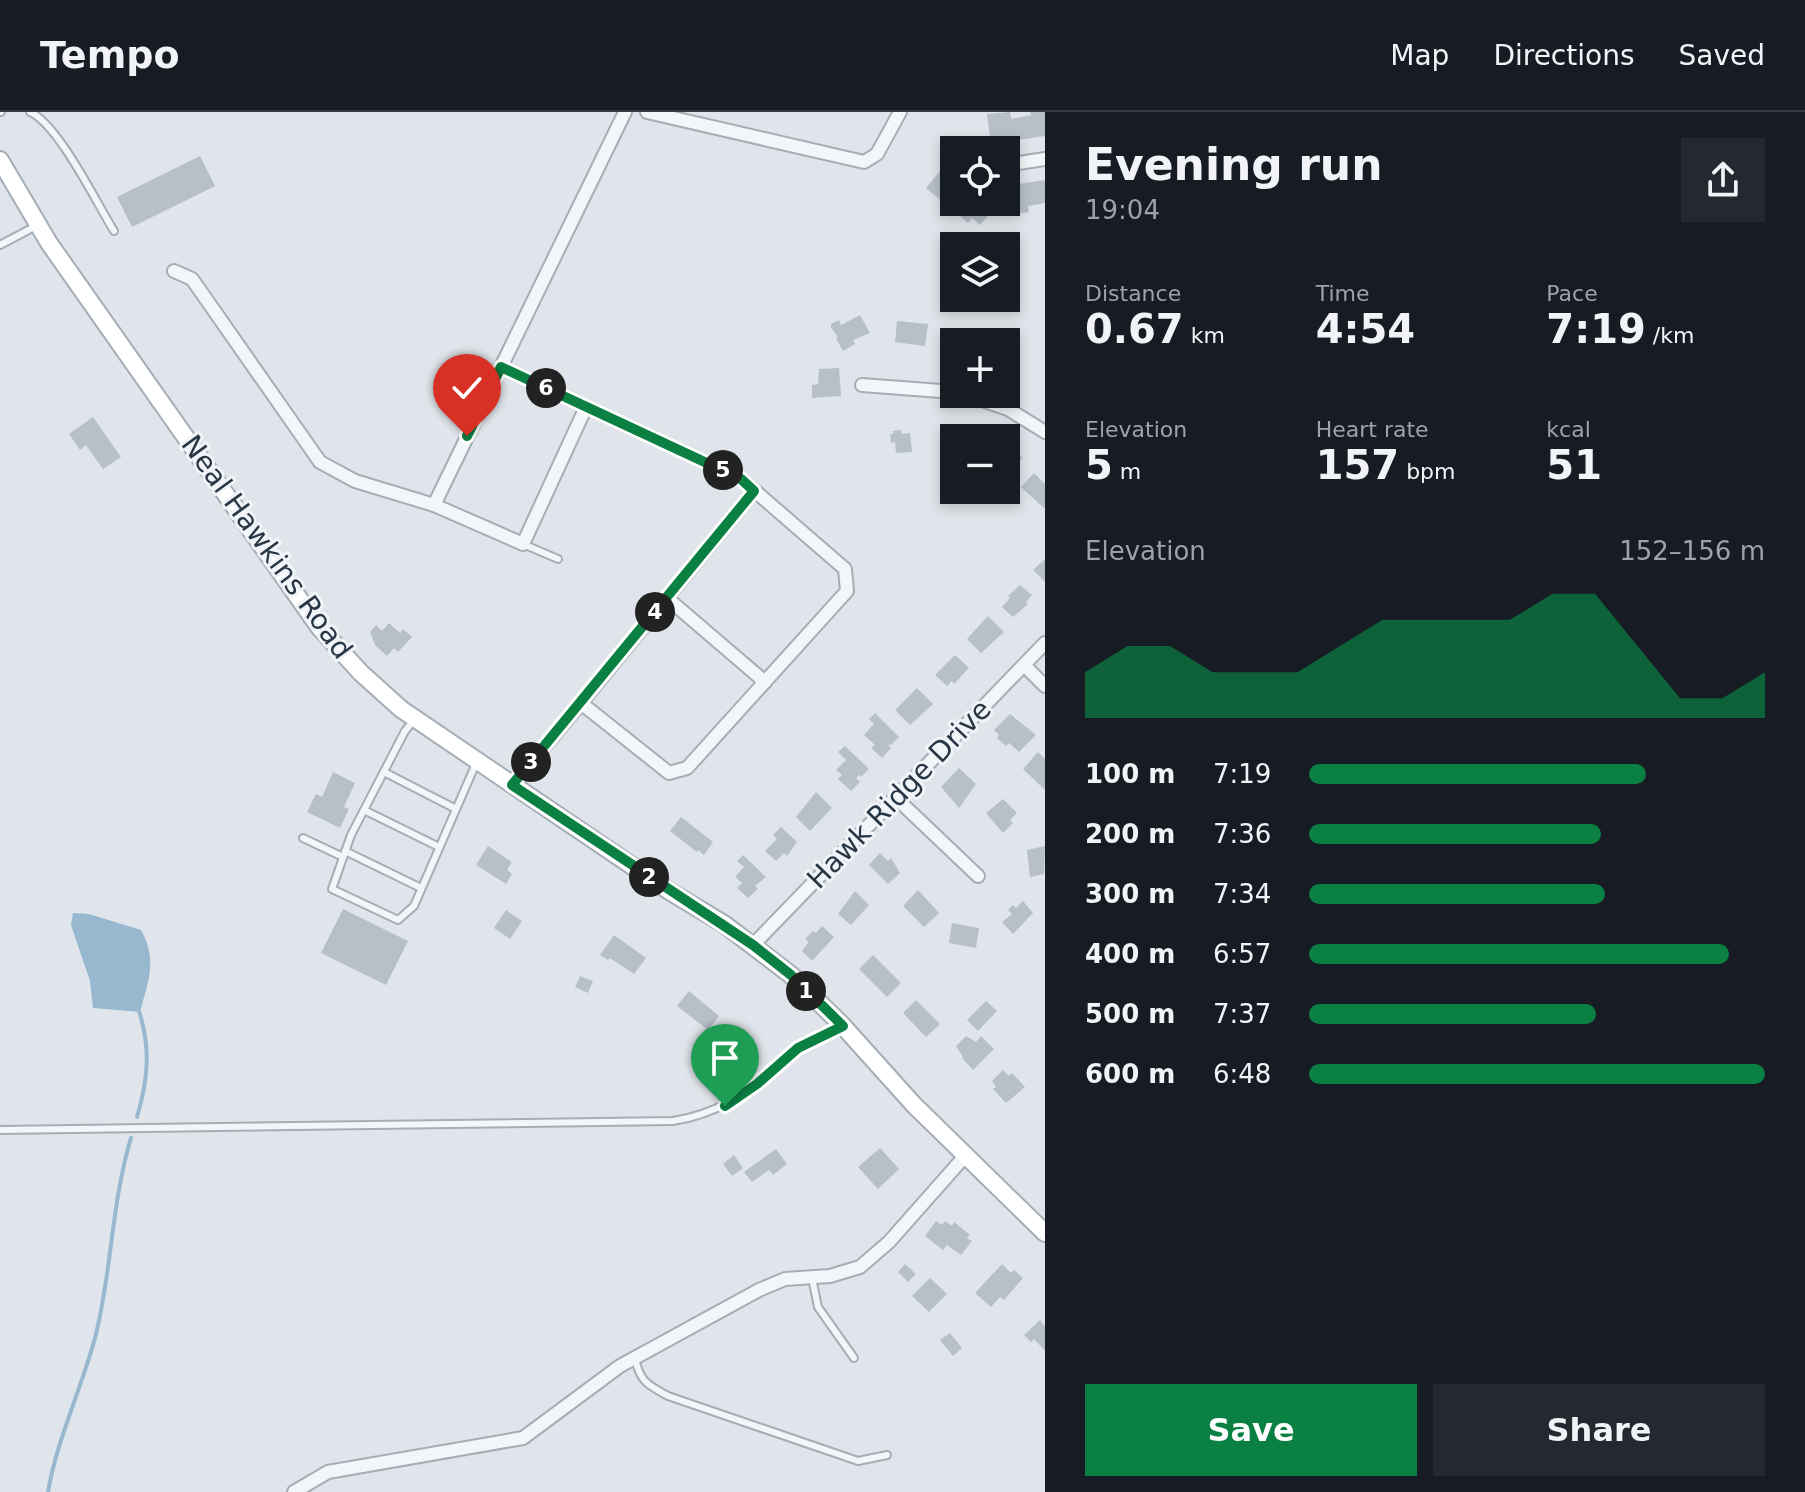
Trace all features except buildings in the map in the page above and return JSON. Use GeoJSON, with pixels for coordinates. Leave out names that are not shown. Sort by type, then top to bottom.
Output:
{"type":"FeatureCollection","features":[{"type":"Feature","properties":{"kind":"street"},"geometry":{"type":"LineString","coordinates":[[434,505],[625,112]]}},
{"type":"Feature","properties":{"kind":"street"},"geometry":{"type":"LineString","coordinates":[[647,112],[864,162],[877,154],[900,112]]}},
{"type":"Feature","properties":{"kind":"street"},"geometry":{"type":"LineString","coordinates":[[1020,163],[1045,159]]}},
{"type":"Feature","properties":{"kind":"street","name":"Neal Hawkins Road"},"geometry":{"type":"LineString","coordinates":[[0,160],[38,225],[319,627],[361,673],[415,719],[753,945],[791,975],[965,1156],[1045,1233]]}},
{"type":"Feature","properties":{"kind":"street"},"geometry":{"type":"LineString","coordinates":[[174,271],[192,279],[320,462],[355,481],[434,505],[523,544],[586,407]]}},
{"type":"Feature","properties":{"kind":"street"},"geometry":{"type":"LineString","coordinates":[[501,367],[741,479],[845,569],[847,591],[687,768],[669,773],[581,703]]}},
{"type":"Feature","properties":{"kind":"street"},"geometry":{"type":"LineString","coordinates":[[862,385],[940,391]]}},
{"type":"Feature","properties":{"kind":"street"},"geometry":{"type":"LineString","coordinates":[[1005,408],[1045,432]]}},
{"type":"Feature","properties":{"kind":"street"},"geometry":{"type":"LineString","coordinates":[[512,785],[754,491]]}},
{"type":"Feature","properties":{"kind":"street"},"geometry":{"type":"LineString","coordinates":[[667,598],[765,682]]}},
{"type":"Feature","properties":{"kind":"street","name":"Hawk Ridge Drive"},"geometry":{"type":"LineString","coordinates":[[753,945],[1045,643]]}},
{"type":"Feature","properties":{"kind":"street"},"geometry":{"type":"LineString","coordinates":[[1024,665],[1045,686]]}},
{"type":"Feature","properties":{"kind":"street"},"geometry":{"type":"LineString","coordinates":[[896,798],[978,876]]}},
{"type":"Feature","properties":{"kind":"street"},"geometry":{"type":"LineString","coordinates":[[294,1492],[328,1472],[523,1438],[620,1366],[759,1290],[785,1279],[830,1276],[860,1267],[889,1242],[965,1156]]}},
{"type":"Feature","properties":{"kind":"lane"},"geometry":{"type":"LineString","coordinates":[[30,112],[43,121],[86,181],[114,231]]}},
{"type":"Feature","properties":{"kind":"lane"},"geometry":{"type":"LineString","coordinates":[[0,245],[38,225]]}},
{"type":"Feature","properties":{"kind":"lane"},"geometry":{"type":"LineString","coordinates":[[523,544],[558,559]]}},
{"type":"Feature","properties":{"kind":"lane"},"geometry":{"type":"LineString","coordinates":[[415,719],[364,810],[332,889],[398,920],[414,906],[477,761]]}},
{"type":"Feature","properties":{"kind":"lane"},"geometry":{"type":"LineString","coordinates":[[384,772],[456,809]]}},
{"type":"Feature","properties":{"kind":"lane"},"geometry":{"type":"LineString","coordinates":[[364,810],[439,847]]}},
{"type":"Feature","properties":{"kind":"lane"},"geometry":{"type":"LineString","coordinates":[[303,838],[421,888]]}},
{"type":"Feature","properties":{"kind":"lane"},"geometry":{"type":"LineString","coordinates":[[0,1130],[673,1121],[725,1106],[757,1084],[798,1048],[843,1026]]}},
{"type":"Feature","properties":{"kind":"lane"},"geometry":{"type":"LineString","coordinates":[[812,1278],[818,1307],[854,1358]]}},
{"type":"Feature","properties":{"kind":"lane"},"geometry":{"type":"LineString","coordinates":[[635,1358],[639,1374],[647,1385],[668,1396],[858,1461],[887,1455]]}},
{"type":"Feature","properties":{"kind":"water"},"geometry":{"type":"Polygon","coordinates":[[[73,913],[89,914],[141,930],[150,961],[140,1012],[93,1008],[90,981],[71,925],[73,913]]]}},
{"type":"Feature","properties":{"kind":"waterway"},"geometry":{"type":"LineString","coordinates":[[137,1117],[147,1064],[139,1011]]}},
{"type":"Feature","properties":{"kind":"waterway"},"geometry":{"type":"LineString","coordinates":[[48,1492],[57,1453],[101,1313],[119,1188],[131,1138]]}},
{"type":"Feature","properties":{"kind":"route"},"geometry":{"type":"LineString","coordinates":[[467,436],[501,367],[741,479],[754,491],[512,785],[753,945],[791,975],[843,1026],[798,1048],[757,1084],[725,1106]]}}]}
